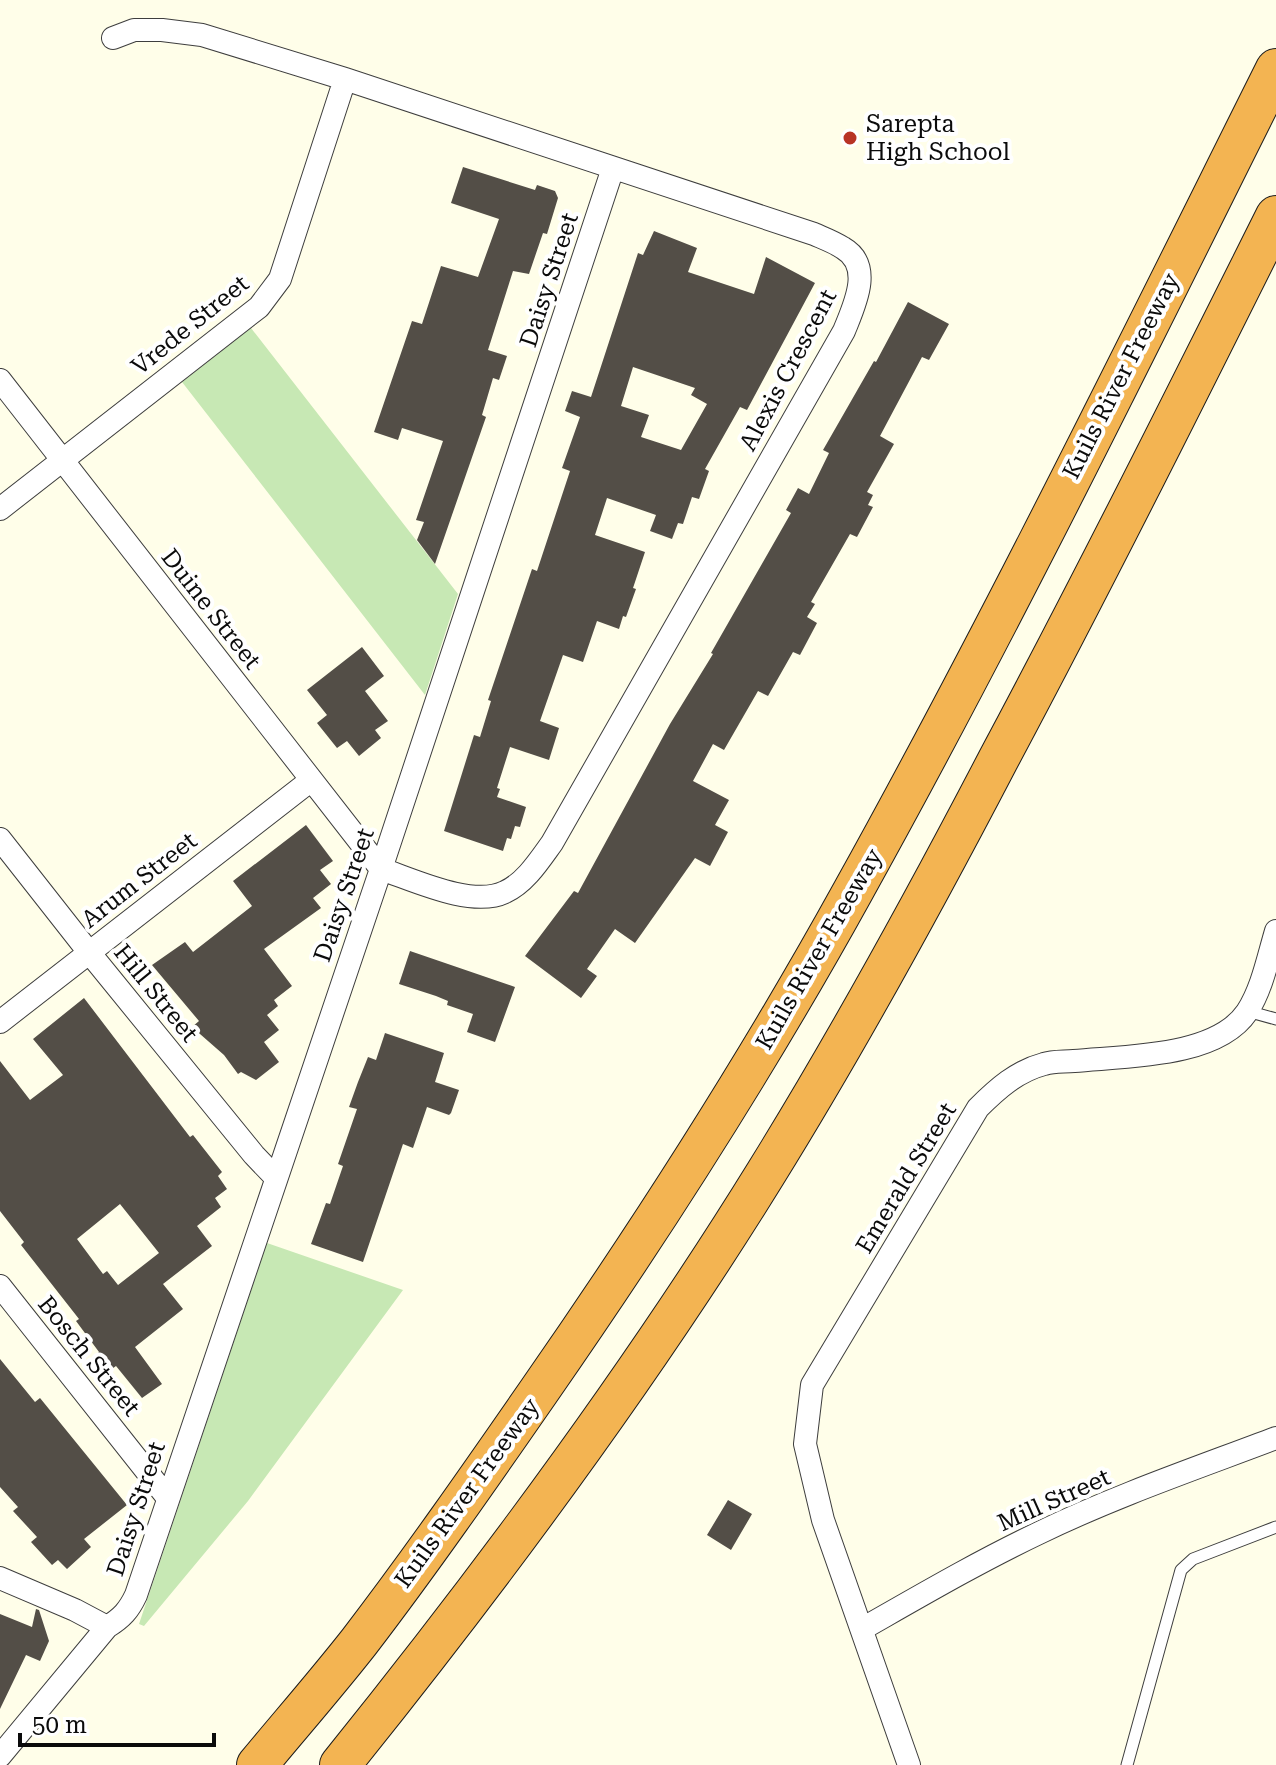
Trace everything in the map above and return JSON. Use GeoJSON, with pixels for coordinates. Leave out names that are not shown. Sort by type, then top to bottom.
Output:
{"type":"FeatureCollection","features":[{"type":"Feature","properties":{"kind":"highway","name":"Kuils River Freeway"},"geometry":{"type":"LineString","coordinates":[[257,1765],[357,1645],[466,1497],[592,1315],[701,1148],[776,1025],[851,895],[985,647],[1276,69]]}},
{"type":"Feature","properties":{"kind":"highway"},"geometry":{"type":"LineString","coordinates":[[340,1765],[509,1548],[639,1370],[767,1172],[905,937],[1112,545],[1276,216]]}},
{"type":"Feature","properties":{"kind":"street","name":"Alexis Crescent"},"geometry":{"type":"LineString","coordinates":[[113,38],[134,30],[202,35],[345,79],[814,234],[847,249],[860,269],[858,294],[844,331],[612,740],[552,843],[531,871],[508,891],[477,898],[381,869]]}},
{"type":"Feature","properties":{"kind":"street","name":"Vrede Street"},"geometry":{"type":"LineString","coordinates":[[0,509],[259,307],[271,294],[280,279],[345,79]]}},
{"type":"Feature","properties":{"kind":"street","name":"Daisy Street"},"geometry":{"type":"LineString","coordinates":[[0,1756],[107,1627],[129,1610],[136,1595],[613,168]]}},
{"type":"Feature","properties":{"kind":"street","name":"Duine Street"},"geometry":{"type":"LineString","coordinates":[[0,380],[381,869]]}},
{"type":"Feature","properties":{"kind":"street","name":"Arum Street"},"geometry":{"type":"LineString","coordinates":[[0,1022],[310,781]]}},
{"type":"Feature","properties":{"kind":"street","name":"Hill Street"},"geometry":{"type":"LineString","coordinates":[[0,839],[254,1155],[276,1178]]}},
{"type":"Feature","properties":{"kind":"street","name":"Emerald Street"},"geometry":{"type":"LineString","coordinates":[[909,1765],[823,1520],[805,1444],[812,1385],[978,1108],[1004,1082],[1044,1064],[1164,1052],[1202,1044],[1235,1026],[1247,1011],[1258,988],[1276,931]]}},
{"type":"Feature","properties":{"kind":"street","name":"Bosch Street"},"geometry":{"type":"LineString","coordinates":[[0,1286],[167,1497]]}},
{"type":"Feature","properties":{"kind":"street","name":"Mill Street"},"geometry":{"type":"LineString","coordinates":[[862,1629],[951,1578],[1041,1532],[1276,1438]]}},
{"type":"Feature","properties":{"kind":"street"},"geometry":{"type":"LineString","coordinates":[[0,1578],[107,1627]]}},
{"type":"Feature","properties":{"kind":"lane"},"geometry":{"type":"LineString","coordinates":[[1247,1011],[1276,1019]]}},
{"type":"Feature","properties":{"kind":"lane"},"geometry":{"type":"LineString","coordinates":[[1127,1765],[1181,1570],[1193,1559],[1276,1527]]}},
{"type":"Feature","properties":{"kind":"green space"},"geometry":{"type":"Polygon","coordinates":[[[251,328],[458,594],[425,695],[182,382],[251,328]]]}},
{"type":"Feature","properties":{"kind":"green space"},"geometry":{"type":"Polygon","coordinates":[[[267,1243],[403,1290],[248,1501],[144,1626],[139,1624],[267,1243]]]}},
{"type":"Feature","properties":{"kind":"building"},"geometry":{"type":"Polygon","coordinates":[[[463,167],[535,190],[537,185],[555,191],[558,198],[547,234],[543,233],[529,274],[513,271],[488,350],[507,356],[499,380],[493,378],[482,415],[486,417],[435,564],[417,540],[424,522],[416,520],[443,441],[402,428],[398,440],[374,432],[412,321],[422,324],[441,266],[478,277],[499,219],[451,203],[463,167]]]}},
{"type":"Feature","properties":{"kind":"building"},"geometry":{"type":"Polygon","coordinates":[[[654,231],[697,248],[688,272],[754,294],[766,257],[815,283],[747,410],[740,407],[705,469],[709,471],[699,499],[692,497],[683,524],[678,523],[672,539],[650,531],[656,515],[607,498],[595,535],[645,552],[633,588],[636,589],[619,629],[597,621],[583,662],[563,655],[540,721],[559,728],[549,760],[510,747],[497,797],[526,807],[520,827],[515,826],[503,851],[444,831],[474,735],[480,737],[491,701],[488,700],[532,569],[537,571],[570,471],[562,468],[580,417],[565,411],[572,391],[591,397],[638,253],[643,255],[654,231]],[[633,367],[621,406],[649,415],[641,437],[681,450],[707,404],[691,395],[695,388],[633,367]]]}},
{"type":"Feature","properties":{"kind":"building"},"geometry":{"type":"Polygon","coordinates":[[[908,302],[949,324],[929,360],[922,357],[880,436],[894,444],[867,492],[873,495],[868,505],[873,507],[857,537],[850,534],[811,602],[815,604],[807,617],[817,623],[800,655],[793,652],[768,696],[758,691],[724,750],[713,744],[693,781],[729,800],[715,825],[728,832],[710,866],[695,858],[635,943],[615,929],[587,969],[597,976],[581,998],[525,956],[574,891],[578,893],[791,513],[786,510],[798,488],[809,494],[829,453],[823,450],[908,302]]]}},
{"type":"Feature","properties":{"kind":"building"},"geometry":{"type":"Polygon","coordinates":[[[362,647],[384,676],[365,691],[388,721],[375,730],[381,738],[359,756],[347,741],[337,748],[317,723],[327,715],[307,690],[362,647]]]}},
{"type":"Feature","properties":{"kind":"building"},"geometry":{"type":"Polygon","coordinates":[[[306,825],[333,861],[320,870],[331,884],[313,898],[321,908],[264,949],[292,986],[274,1000],[278,1006],[267,1015],[279,1030],[264,1042],[279,1062],[256,1080],[241,1072],[238,1074],[224,1055],[192,1027],[199,1021],[152,965],[185,942],[193,952],[252,906],[233,881],[306,825]]]}},
{"type":"Feature","properties":{"kind":"building"},"geometry":{"type":"Polygon","coordinates":[[[410,951],[515,987],[495,1042],[467,1032],[473,1014],[447,1005],[448,1001],[436,996],[399,984],[410,951]]]}},
{"type":"Feature","properties":{"kind":"building"},"geometry":{"type":"Polygon","coordinates":[[[84,998],[190,1137],[193,1135],[222,1172],[218,1176],[227,1189],[215,1198],[221,1207],[197,1226],[212,1246],[163,1284],[183,1309],[135,1347],[162,1384],[142,1398],[116,1366],[109,1371],[96,1355],[99,1352],[76,1321],[79,1319],[21,1245],[24,1242],[0,1211],[0,1061],[30,1100],[63,1075],[33,1039],[84,998]],[[120,1204],[77,1239],[103,1274],[107,1271],[118,1285],[159,1253],[120,1204]]]}},
{"type":"Feature","properties":{"kind":"building"},"geometry":{"type":"Polygon","coordinates":[[[385,1033],[444,1053],[435,1082],[459,1090],[449,1115],[427,1107],[413,1148],[403,1144],[363,1262],[311,1244],[343,1166],[338,1164],[357,1109],[349,1107],[368,1057],[376,1060],[385,1033]]]}},
{"type":"Feature","properties":{"kind":"building"},"geometry":{"type":"Polygon","coordinates":[[[0,1359],[35,1402],[40,1398],[127,1505],[84,1539],[91,1547],[67,1569],[58,1560],[52,1565],[31,1542],[37,1537],[13,1511],[18,1507],[0,1487],[0,1359]]]}},
{"type":"Feature","properties":{"kind":"building"},"geometry":{"type":"Polygon","coordinates":[[[728,1500],[752,1514],[731,1550],[707,1535],[728,1500]]]}},
{"type":"Feature","properties":{"kind":"building"},"geometry":{"type":"Polygon","coordinates":[[[36,1609],[39,1610],[49,1641],[40,1661],[26,1655],[0,1709],[0,1614],[32,1627],[36,1609]]]}},
{"type":"Feature","properties":{"kind":"place","name":"Sarepta High School"},"geometry":{"type":"Point","coordinates":[850,138]}}]}
